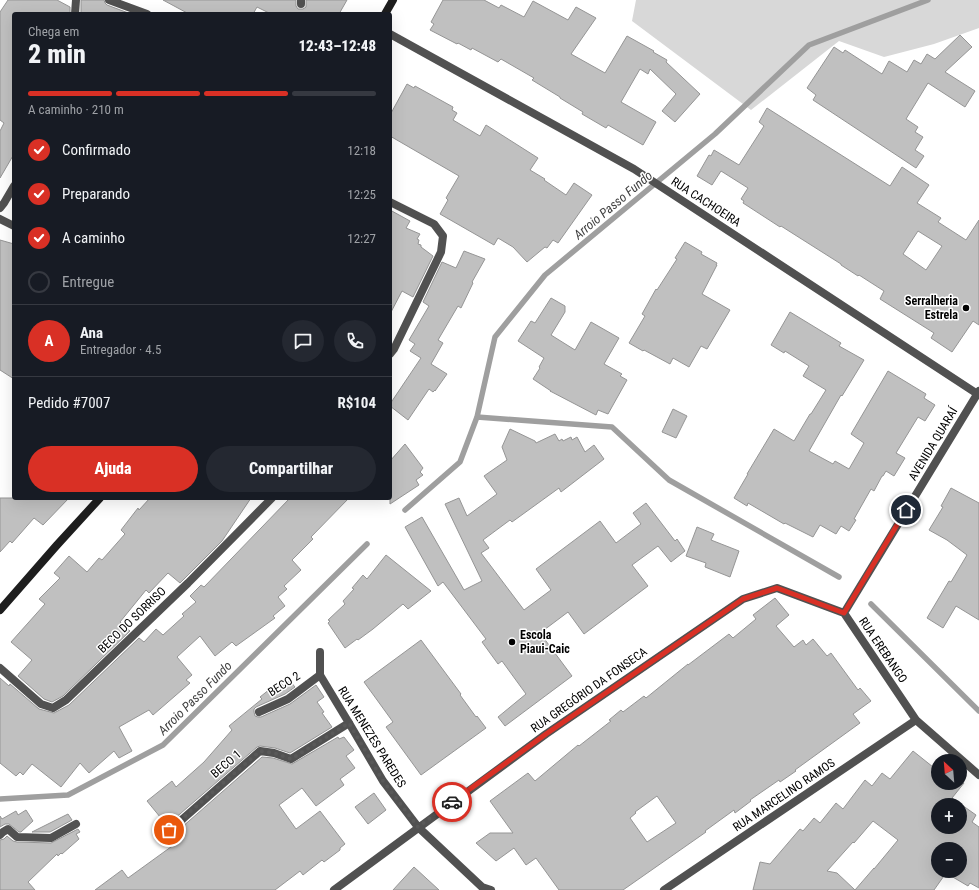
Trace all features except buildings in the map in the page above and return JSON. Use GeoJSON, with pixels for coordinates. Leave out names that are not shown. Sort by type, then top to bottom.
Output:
{"type":"FeatureCollection","features":[{"type":"Feature","properties":{"kind":"street"},"geometry":{"type":"LineString","coordinates":[[75,12],[76,0]]}},
{"type":"Feature","properties":{"kind":"street"},"geometry":{"type":"LineString","coordinates":[[109,0],[142,12]]}},
{"type":"Feature","properties":{"kind":"street"},"geometry":{"type":"LineString","coordinates":[[386,12],[393,0]]}},
{"type":"Feature","properties":{"kind":"street","name":"RUA CACHOEIRA"},"geometry":{"type":"LineString","coordinates":[[392,35],[634,169],[978,393]]}},
{"type":"Feature","properties":{"kind":"street"},"geometry":{"type":"LineString","coordinates":[[0,208],[12,189]]}},
{"type":"Feature","properties":{"kind":"street"},"geometry":{"type":"LineString","coordinates":[[392,203],[434,224],[443,236],[441,252],[392,352]]}},
{"type":"Feature","properties":{"kind":"street"},"geometry":{"type":"LineString","coordinates":[[0,219],[12,225]]}},
{"type":"Feature","properties":{"kind":"street","name":"AVENIDA QUARAÍ"},"geometry":{"type":"LineString","coordinates":[[844,613],[978,393]]}},
{"type":"Feature","properties":{"kind":"street"},"geometry":{"type":"LineString","coordinates":[[0,610],[98,500]]}},
{"type":"Feature","properties":{"kind":"street","name":"BECO DO SORRISO"},"geometry":{"type":"LineString","coordinates":[[0,668],[41,704],[53,708],[60,704],[66,700],[188,583],[270,500]]}},
{"type":"Feature","properties":{"kind":"street","name":"RUA EREBANGO"},"geometry":{"type":"LineString","coordinates":[[743,599],[777,588],[844,613],[916,720],[979,775]]}},
{"type":"Feature","properties":{"kind":"street","name":"RUA GREGÓRIO DA FONSECA"},"geometry":{"type":"LineString","coordinates":[[334,890],[546,734],[743,599]]}},
{"type":"Feature","properties":{"kind":"street"},"geometry":{"type":"LineString","coordinates":[[320,652],[320,675]]}},
{"type":"Feature","properties":{"kind":"street","name":"RUA MENEZES PAREDES"},"geometry":{"type":"LineString","coordinates":[[320,675],[383,781],[418,827],[482,887],[491,890]]}},
{"type":"Feature","properties":{"kind":"street","name":"BECO 2"},"geometry":{"type":"LineString","coordinates":[[259,712],[288,699],[320,675]]}},
{"type":"Feature","properties":{"kind":"street","name":"RUA MARCELINO RAMOS"},"geometry":{"type":"LineString","coordinates":[[664,890],[916,720]]}},
{"type":"Feature","properties":{"kind":"street","name":"BECO 1"},"geometry":{"type":"LineString","coordinates":[[169,830],[260,751],[274,753],[291,759],[349,723]]}},
{"type":"Feature","properties":{"kind":"street"},"geometry":{"type":"LineString","coordinates":[[0,835],[8,829],[17,837],[51,838],[76,824]]}},
{"type":"Feature","properties":{"kind":"shaded area"},"geometry":{"type":"Polygon","coordinates":[[[636,0],[979,0],[979,28],[934,44],[884,57],[839,41],[751,110],[632,21],[636,0]]]}},
{"type":"Feature","properties":{"kind":"waterway","name":"Arroio Passo Fundo"},"geometry":{"type":"LineString","coordinates":[[405,510],[460,462],[477,417],[495,337],[545,275],[715,134],[809,45],[928,0]]}},
{"type":"Feature","properties":{"kind":"waterway"},"geometry":{"type":"LineString","coordinates":[[477,417],[612,427],[669,480],[839,577]]}},
{"type":"Feature","properties":{"kind":"waterway","name":"Arroio Passo Fundo"},"geometry":{"type":"LineString","coordinates":[[0,799],[68,795],[163,745],[367,544]]}},
{"type":"Feature","properties":{"kind":"waterway"},"geometry":{"type":"LineString","coordinates":[[871,604],[979,711]]}},
{"type":"Feature","properties":{"kind":"way so far"},"geometry":{"type":"LineString","coordinates":[[169,830],[260,751],[274,753],[291,759],[349,723],[383,781],[418,827],[452,802]]}},
{"type":"Feature","properties":{"kind":"place","name":"Serralheria Estrela"},"geometry":{"type":"Point","coordinates":[966,308]}},
{"type":"Feature","properties":{"kind":"place","name":"Escola Piaui-Caic"},"geometry":{"type":"Point","coordinates":[512,642]}},
{"type":"Feature","properties":{"kind":"route"},"geometry":{"type":"LineString","coordinates":[[452,802],[546,734],[743,599],[777,588],[844,613],[906,510]]}}]}
